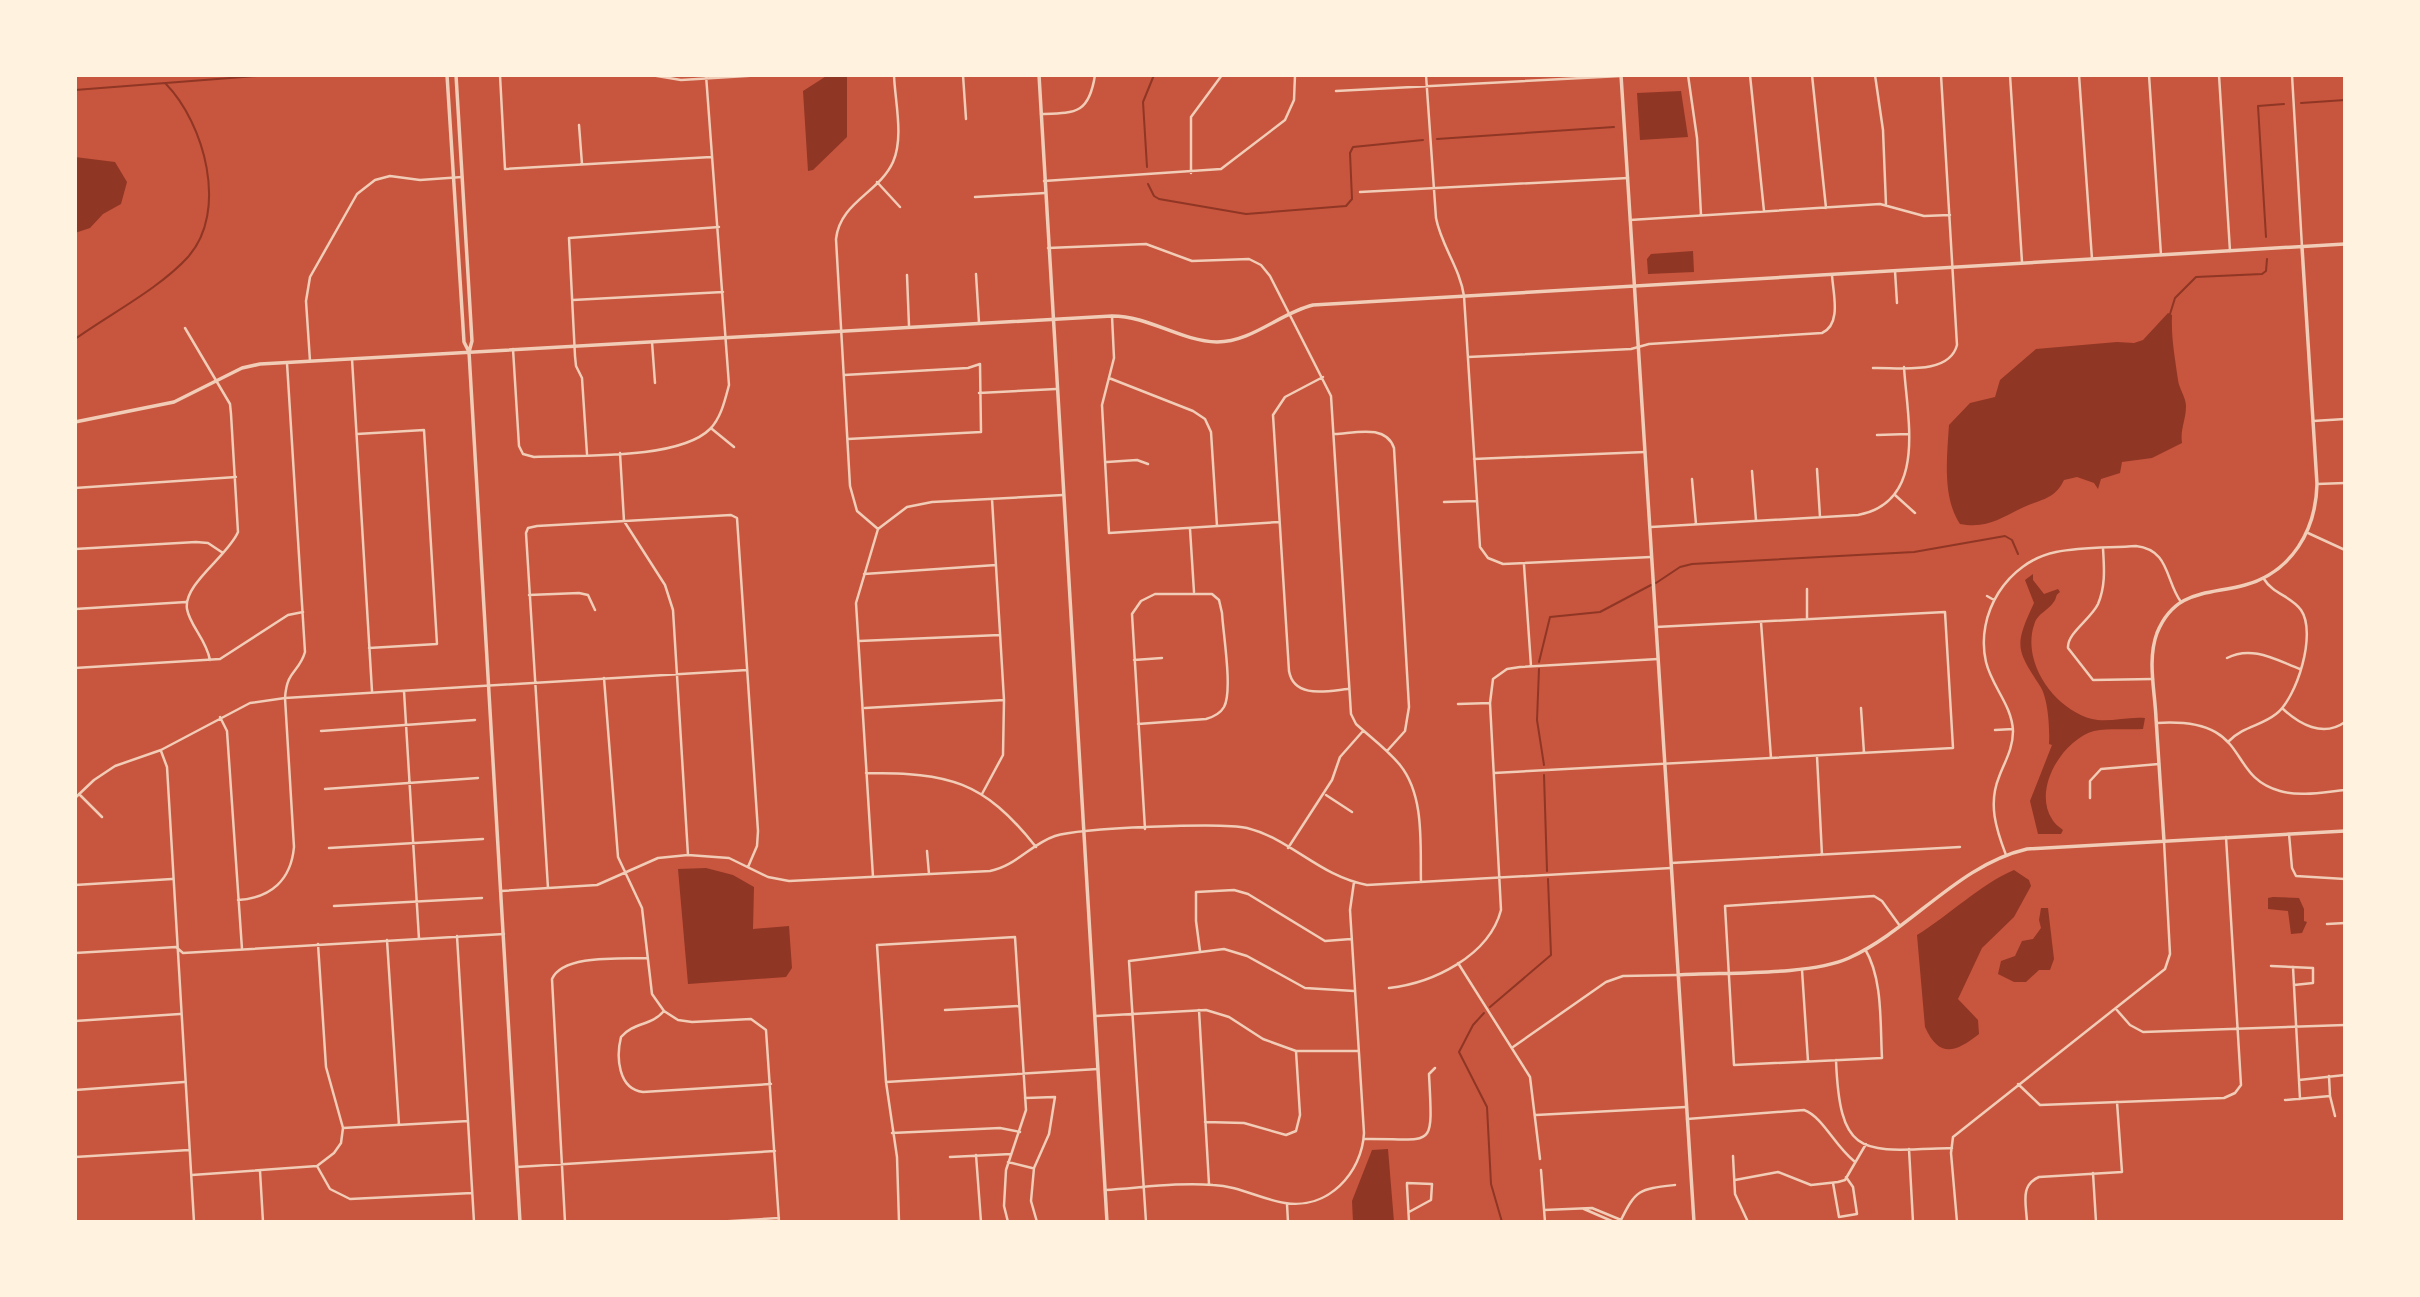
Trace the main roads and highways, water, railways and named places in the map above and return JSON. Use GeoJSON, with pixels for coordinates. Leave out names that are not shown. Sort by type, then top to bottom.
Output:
{"type":"FeatureCollection","features":[{"type":"Feature","properties":{"kind":"waterway"},"geometry":{"type":"LineString","coordinates":[[75,90],[269,75]]}},
{"type":"Feature","properties":{"kind":"waterway"},"geometry":{"type":"LineString","coordinates":[[1147,167],[1143,102],[1154,75]]}},
{"type":"Feature","properties":{"kind":"waterway"},"geometry":{"type":"LineString","coordinates":[[75,339],[177,268],[200,238],[207,216],[207,168],[191,121],[166,84]]}},
{"type":"Feature","properties":{"kind":"waterway"},"geometry":{"type":"LineString","coordinates":[[2301,103],[2345,100]]}},
{"type":"Feature","properties":{"kind":"waterway"},"geometry":{"type":"LineString","coordinates":[[2266,237],[2258,106],[2284,104]]}},
{"type":"Feature","properties":{"kind":"waterway"},"geometry":{"type":"LineString","coordinates":[[1437,139],[1614,127]]}},
{"type":"Feature","properties":{"kind":"waterway"},"geometry":{"type":"LineString","coordinates":[[1148,184],[1154,196],[1159,199],[1246,214],[1346,206],[1352,199],[1350,153],[1353,147],[1423,140]]}},
{"type":"Feature","properties":{"kind":"waterway"},"geometry":{"type":"LineString","coordinates":[[2170,314],[2175,298],[2196,277],[2262,274],[2266,271],[2267,259]]}},
{"type":"Feature","properties":{"kind":"waterway"},"geometry":{"type":"LineString","coordinates":[[1656,583],[1680,567],[1692,564],[1914,552],[2005,536],[2012,540],[2018,554]]}},
{"type":"Feature","properties":{"kind":"waterway"},"geometry":{"type":"LineString","coordinates":[[1539,662],[1550,617],[1600,612],[1651,585]]}},
{"type":"Feature","properties":{"kind":"waterway"},"geometry":{"type":"LineString","coordinates":[[1539,669],[1537,720],[1544,765]]}},
{"type":"Feature","properties":{"kind":"waterway"},"geometry":{"type":"LineString","coordinates":[[1544,775],[1547,871]]}},
{"type":"Feature","properties":{"kind":"waterway"},"geometry":{"type":"LineString","coordinates":[[1490,1007],[1551,955],[1548,879]]}},
{"type":"Feature","properties":{"kind":"waterway"},"geometry":{"type":"LineString","coordinates":[[1484,1013],[1473,1025],[1459,1052],[1487,1107],[1491,1184],[1502,1222]]}}]}
